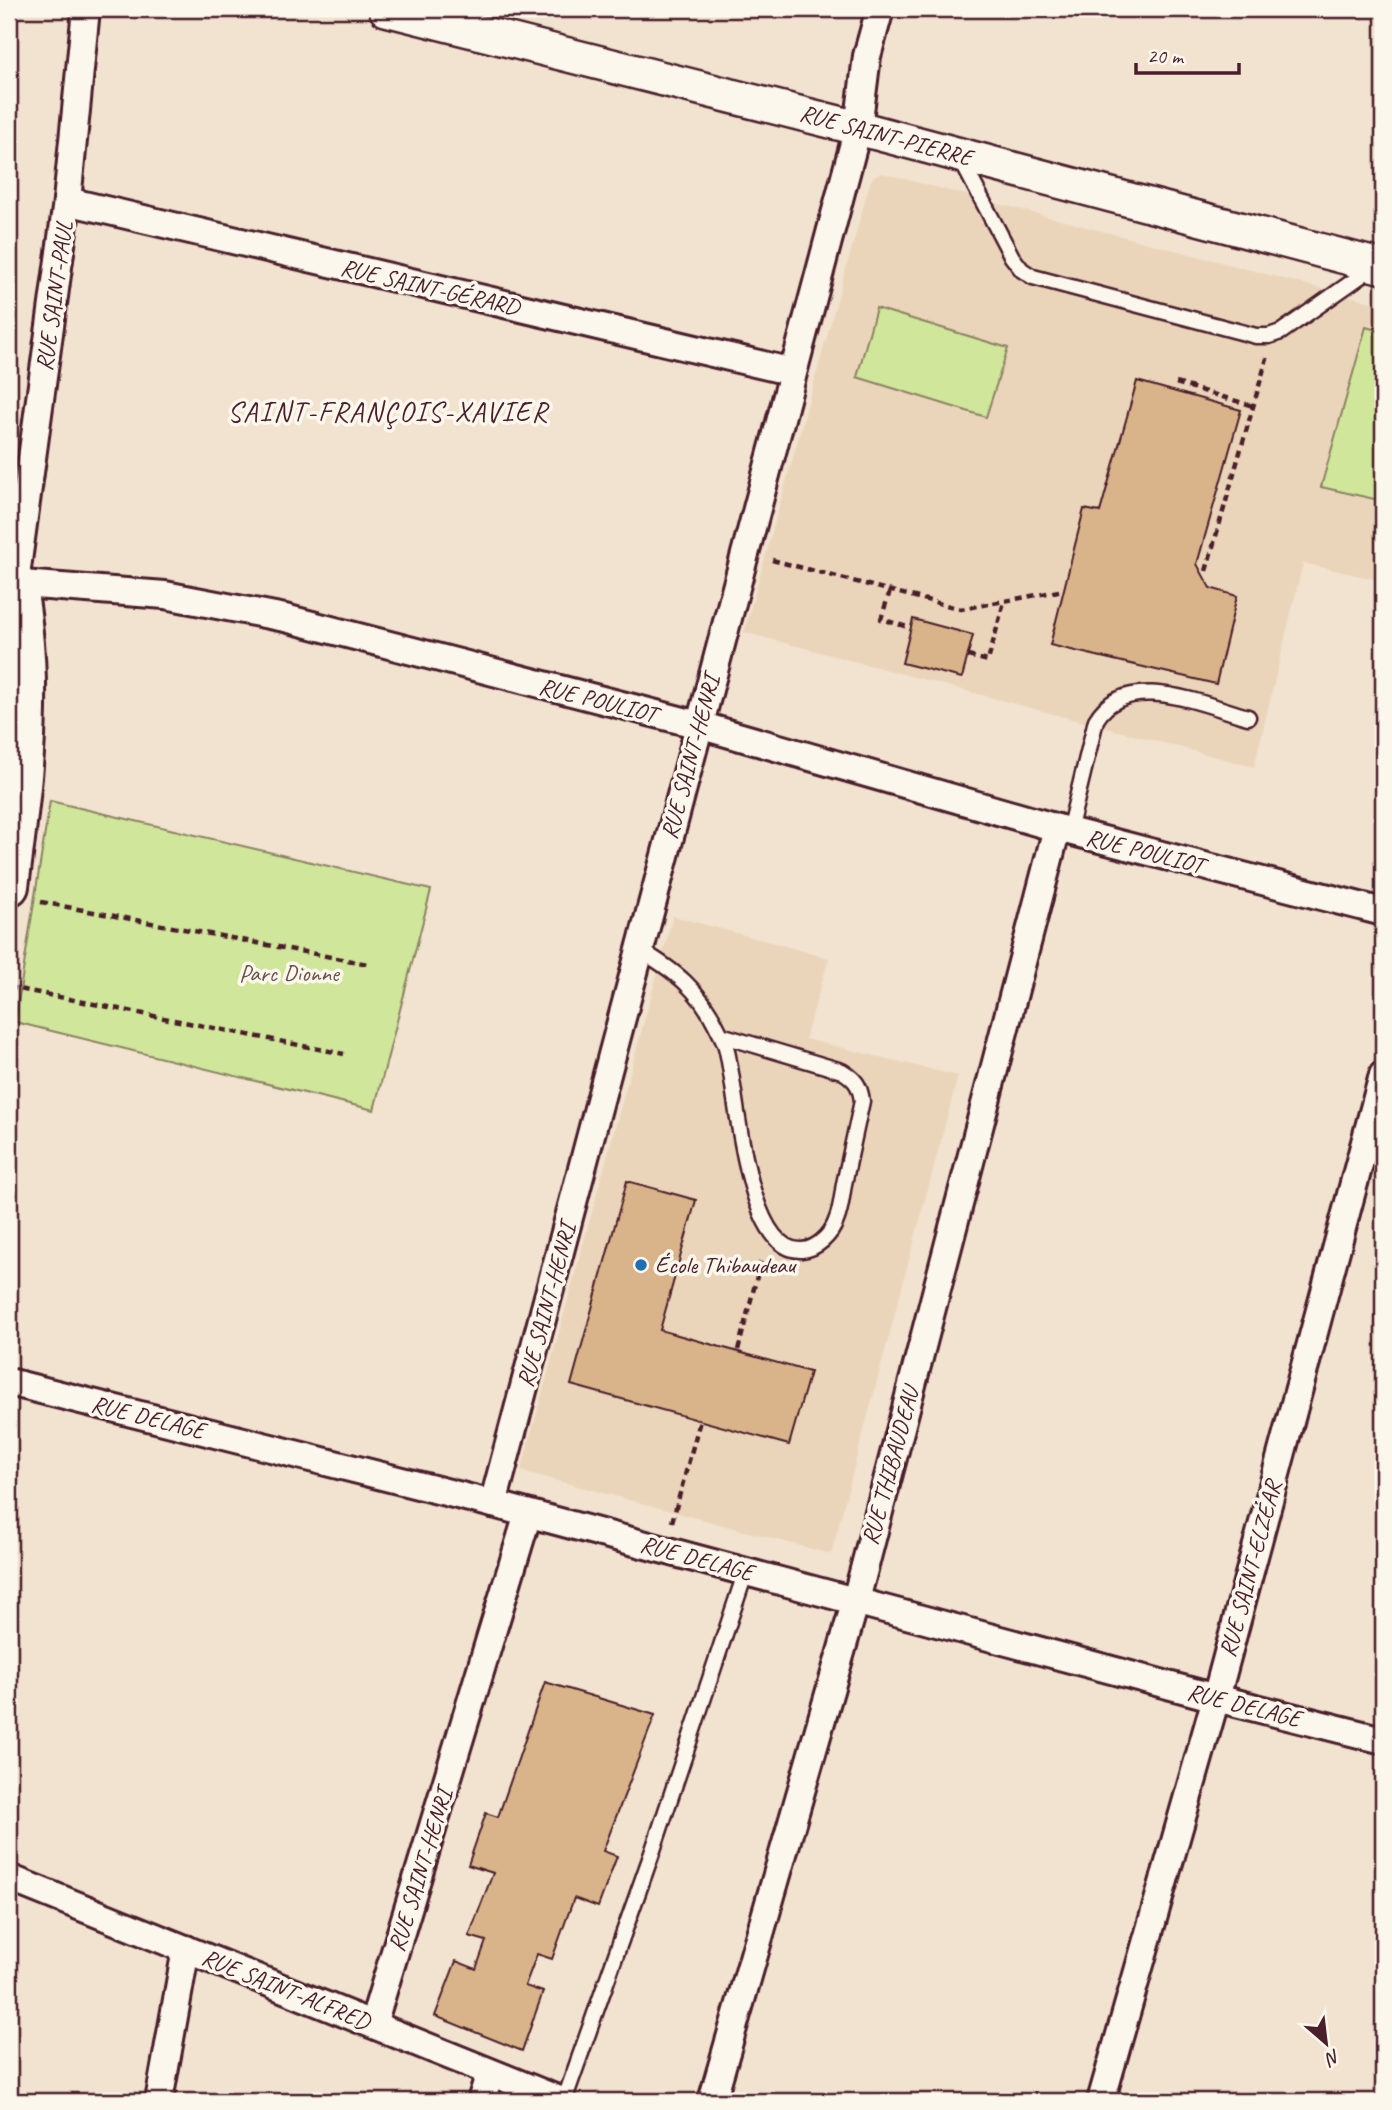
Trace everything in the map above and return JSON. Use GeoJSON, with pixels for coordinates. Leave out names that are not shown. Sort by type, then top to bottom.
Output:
{"type":"FeatureCollection","features":[{"type":"Feature","properties":{"kind":"main road"},"geometry":{"type":"LineString","coordinates":[[11,579],[27,665],[22,893]]}},
{"type":"Feature","properties":{"kind":"street","name":"RUE SAINT-PAUL"},"geometry":{"type":"LineString","coordinates":[[11,579],[67,201],[86,9]]}},
{"type":"Feature","properties":{"kind":"street","name":"RUE SAINT-PIERRE"},"geometry":{"type":"LineString","coordinates":[[386,9],[858,128],[1379,266]]}},
{"type":"Feature","properties":{"kind":"street","name":"RUE SAINT-HENRI"},"geometry":{"type":"LineString","coordinates":[[493,1504],[858,128],[867,56],[880,9]]}},
{"type":"Feature","properties":{"kind":"street","name":"RUE SAINT-GÉRARD"},"geometry":{"type":"LineString","coordinates":[[67,201],[793,372]]}},
{"type":"Feature","properties":{"kind":"street","name":"RUE POULIOT"},"geometry":{"type":"LineString","coordinates":[[11,579],[165,595],[285,618],[699,725],[1063,830],[1383,912]]}},
{"type":"Feature","properties":{"kind":"street","name":"RUE THIBAUDEAU"},"geometry":{"type":"LineString","coordinates":[[712,2101],[856,1600],[1063,830]]}},
{"type":"Feature","properties":{"kind":"street","name":"RUE SAINT-ELZÉAR"},"geometry":{"type":"LineString","coordinates":[[1101,2101],[1216,1698],[1383,1075]]}},
{"type":"Feature","properties":{"kind":"street","name":"RUE DELAGE"},"geometry":{"type":"LineString","coordinates":[[9,1382],[493,1504],[1216,1698],[1383,1740]]}},
{"type":"Feature","properties":{"kind":"street","name":"RUE SAINT-HENRI"},"geometry":{"type":"LineString","coordinates":[[373,2024],[528,1514]]}},
{"type":"Feature","properties":{"kind":"street","name":"RUE SAINT-ALFRED"},"geometry":{"type":"LineString","coordinates":[[9,1878],[563,2101]]}},
{"type":"Feature","properties":{"kind":"street"},"geometry":{"type":"LineString","coordinates":[[159,2101],[186,1949]]}},
{"type":"Feature","properties":{"kind":"street"},"geometry":{"type":"LineString","coordinates":[[481,2101],[490,2073]]}},
{"type":"Feature","properties":{"kind":"lane"},"geometry":{"type":"LineString","coordinates":[[957,154],[1012,257],[1022,270],[1033,277],[1256,336],[1274,334],[1296,323],[1379,266]]}},
{"type":"Feature","properties":{"kind":"lane"},"geometry":{"type":"LineString","coordinates":[[1063,830],[1096,720],[1107,706],[1118,699],[1130,694],[1158,693],[1248,717]]}},
{"type":"Feature","properties":{"kind":"lane"},"geometry":{"type":"LineString","coordinates":[[640,950],[689,984],[707,1007],[726,1046],[738,1125],[752,1191],[761,1213],[784,1245],[795,1250],[809,1250],[821,1242],[836,1221],[862,1101],[860,1088],[854,1078],[842,1071],[721,1035]]}},
{"type":"Feature","properties":{"kind":"lane"},"geometry":{"type":"LineString","coordinates":[[563,2101],[652,1853],[746,1571]]}},
{"type":"Feature","properties":{"kind":"path"},"geometry":{"type":"LineString","coordinates":[[1206,571],[1274,334]]}},
{"type":"Feature","properties":{"kind":"path"},"geometry":{"type":"LineString","coordinates":[[1175,383],[1253,407]]}},
{"type":"Feature","properties":{"kind":"path"},"geometry":{"type":"LineString","coordinates":[[744,553],[961,609],[1064,590]]}},
{"type":"Feature","properties":{"kind":"path"},"geometry":{"type":"LineString","coordinates":[[890,591],[881,619],[911,628]]}},
{"type":"Feature","properties":{"kind":"path"},"geometry":{"type":"LineString","coordinates":[[968,656],[988,661],[1004,602]]}},
{"type":"Feature","properties":{"kind":"path"},"geometry":{"type":"LineString","coordinates":[[22,893],[368,964]]}},
{"type":"Feature","properties":{"kind":"path"},"geometry":{"type":"LineString","coordinates":[[9,987],[344,1054]]}},
{"type":"Feature","properties":{"kind":"path"},"geometry":{"type":"LineString","coordinates":[[738,1350],[770,1228]]}},
{"type":"Feature","properties":{"kind":"path"},"geometry":{"type":"LineString","coordinates":[[665,1550],[699,1421]]}},
{"type":"Feature","properties":{"kind":"shaded area"},"geometry":{"type":"Polygon","coordinates":[[[882,173],[1383,305],[1383,581],[1303,563],[1254,767],[744,632],[870,183],[874,176],[882,173]]]}},
{"type":"Feature","properties":{"kind":"shaded area"},"geometry":{"type":"Polygon","coordinates":[[[673,916],[829,958],[805,1039],[958,1076],[831,1554],[521,1471],[673,916]]]}},
{"type":"Feature","properties":{"kind":"green space"},"geometry":{"type":"Polygon","coordinates":[[[876,308],[1008,348],[986,417],[857,377],[876,308]]]}},
{"type":"Feature","properties":{"kind":"green space"},"geometry":{"type":"Polygon","coordinates":[[[1366,327],[1383,332],[1383,501],[1321,487],[1366,327]]]}},
{"type":"Feature","properties":{"kind":"green space","name":"Parc Dionne"},"geometry":{"type":"Polygon","coordinates":[[[50,801],[431,890],[374,1110],[15,1022],[50,801]]]}},
{"type":"Feature","properties":{"kind":"building"},"geometry":{"type":"Polygon","coordinates":[[[1137,381],[1241,410],[1197,564],[1210,588],[1237,596],[1216,684],[1050,645],[1084,509],[1100,512],[1137,381]]]}},
{"type":"Feature","properties":{"kind":"building"},"geometry":{"type":"Polygon","coordinates":[[[913,619],[973,635],[962,678],[902,663],[913,619]]]}},
{"type":"Feature","properties":{"kind":"building","name":"École Thibaudeau"},"geometry":{"type":"Polygon","coordinates":[[[627,1181],[696,1200],[660,1330],[810,1372],[789,1445],[571,1385],[627,1181]]]}},
{"type":"Feature","properties":{"kind":"building"},"geometry":{"type":"Polygon","coordinates":[[[545,1682],[655,1715],[603,1851],[617,1856],[598,1907],[574,1898],[552,1959],[537,1954],[525,1986],[543,1992],[522,2051],[435,2016],[456,1961],[476,1969],[486,1941],[469,1936],[493,1873],[468,1865],[486,1813],[498,1817],[545,1682]]]}},
{"type":"Feature","properties":{"kind":"place","name":"École Thibaudeau"},"geometry":{"type":"Point","coordinates":[641,1265]}},
{"type":"Feature","properties":{"kind":"district","name":"SAINT-FRANÇOIS-XAVIER"},"geometry":{"type":"Point","coordinates":[388,411]}}]}
